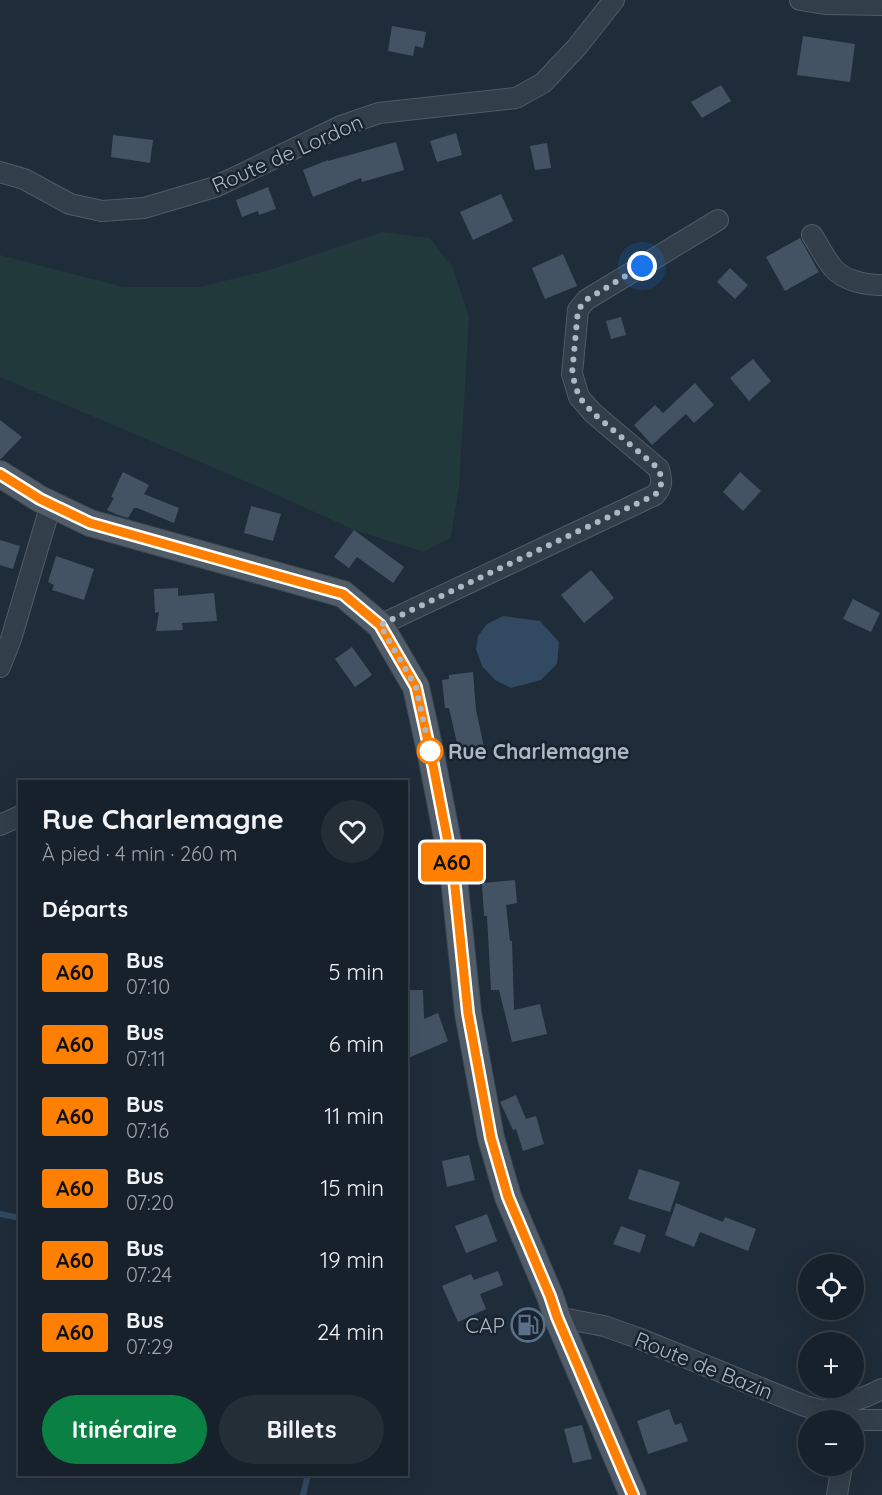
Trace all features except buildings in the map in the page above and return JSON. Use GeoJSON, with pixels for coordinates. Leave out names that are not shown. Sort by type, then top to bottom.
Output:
{"type":"FeatureCollection","features":[{"type":"Feature","properties":{"kind":"main road"},"geometry":{"type":"LineString","coordinates":[[0,474],[40,499],[90,523],[343,594],[380,625],[416,687],[453,868],[468,1013],[491,1138],[508,1197],[633,1495]]}},
{"type":"Feature","properties":{"kind":"street","name":"Route de Lordon"},"geometry":{"type":"LineString","coordinates":[[0,172],[24,179],[70,204],[102,211],[144,208],[215,187],[341,126],[379,113],[516,98],[543,83],[577,47],[614,0]]}},
{"type":"Feature","properties":{"kind":"street"},"geometry":{"type":"LineString","coordinates":[[800,0],[825,4],[882,4]]}},
{"type":"Feature","properties":{"kind":"street"},"geometry":{"type":"LineString","coordinates":[[380,625],[655,495],[660,489],[659,469],[593,413],[579,397],[572,374],[578,310],[586,300],[718,220]]}},
{"type":"Feature","properties":{"kind":"street"},"geometry":{"type":"LineString","coordinates":[[812,235],[835,270],[869,285],[882,285]]}},
{"type":"Feature","properties":{"kind":"street"},"geometry":{"type":"LineString","coordinates":[[0,667],[11,639],[51,504]]}},
{"type":"Feature","properties":{"kind":"street"},"geometry":{"type":"LineString","coordinates":[[0,825],[18,817]]}},
{"type":"Feature","properties":{"kind":"street","name":"Route de Bazin"},"geometry":{"type":"LineString","coordinates":[[557,1317],[604,1326],[621,1332],[805,1406],[820,1410]]}},
{"type":"Feature","properties":{"kind":"street"},"geometry":{"type":"LineString","coordinates":[[827,1410],[882,1389]]}},
{"type":"Feature","properties":{"kind":"street"},"geometry":{"type":"LineString","coordinates":[[864,1420],[882,1420]]}},
{"type":"Feature","properties":{"kind":"street"},"geometry":{"type":"LineString","coordinates":[[837,1495],[840,1476]]}},
{"type":"Feature","properties":{"kind":"green space"},"geometry":{"type":"Polygon","coordinates":[[[383,232],[430,238],[453,268],[469,317],[459,488],[451,537],[424,552],[354,530],[266,490],[0,377],[0,255],[123,287],[199,287],[272,269],[383,232]]]}},
{"type":"Feature","properties":{"kind":"water"},"geometry":{"type":"Polygon","coordinates":[[[503,616],[540,621],[559,642],[557,664],[541,680],[511,688],[495,680],[482,666],[476,649],[478,636],[487,624],[503,616]]]}},
{"type":"Feature","properties":{"kind":"waterway"},"geometry":{"type":"LineString","coordinates":[[0,1214],[18,1218]]}},
{"type":"Feature","properties":{"kind":"waterway"},"geometry":{"type":"LineString","coordinates":[[303,1495],[308,1476]]}},
{"type":"Feature","properties":{"kind":"bus line","name":"A60"},"geometry":{"type":"LineString","coordinates":[[0,474],[40,499],[90,523],[343,594],[380,625],[416,687],[453,868],[468,1013],[491,1138],[508,1197],[633,1495]]}},
{"type":"Feature","properties":{"kind":"place","name":"Rue Charlemagne"},"geometry":{"type":"Point","coordinates":[430,751]}},
{"type":"Feature","properties":{"kind":"place","name":"CAP"},"geometry":{"type":"Point","coordinates":[528,1325]}},
{"type":"Feature","properties":{"kind":"route"},"geometry":{"type":"LineString","coordinates":[[430,751],[416,687],[380,625],[655,495],[660,489],[659,469],[593,413],[579,397],[572,374],[578,310],[586,300],[642,266]]}}]}
